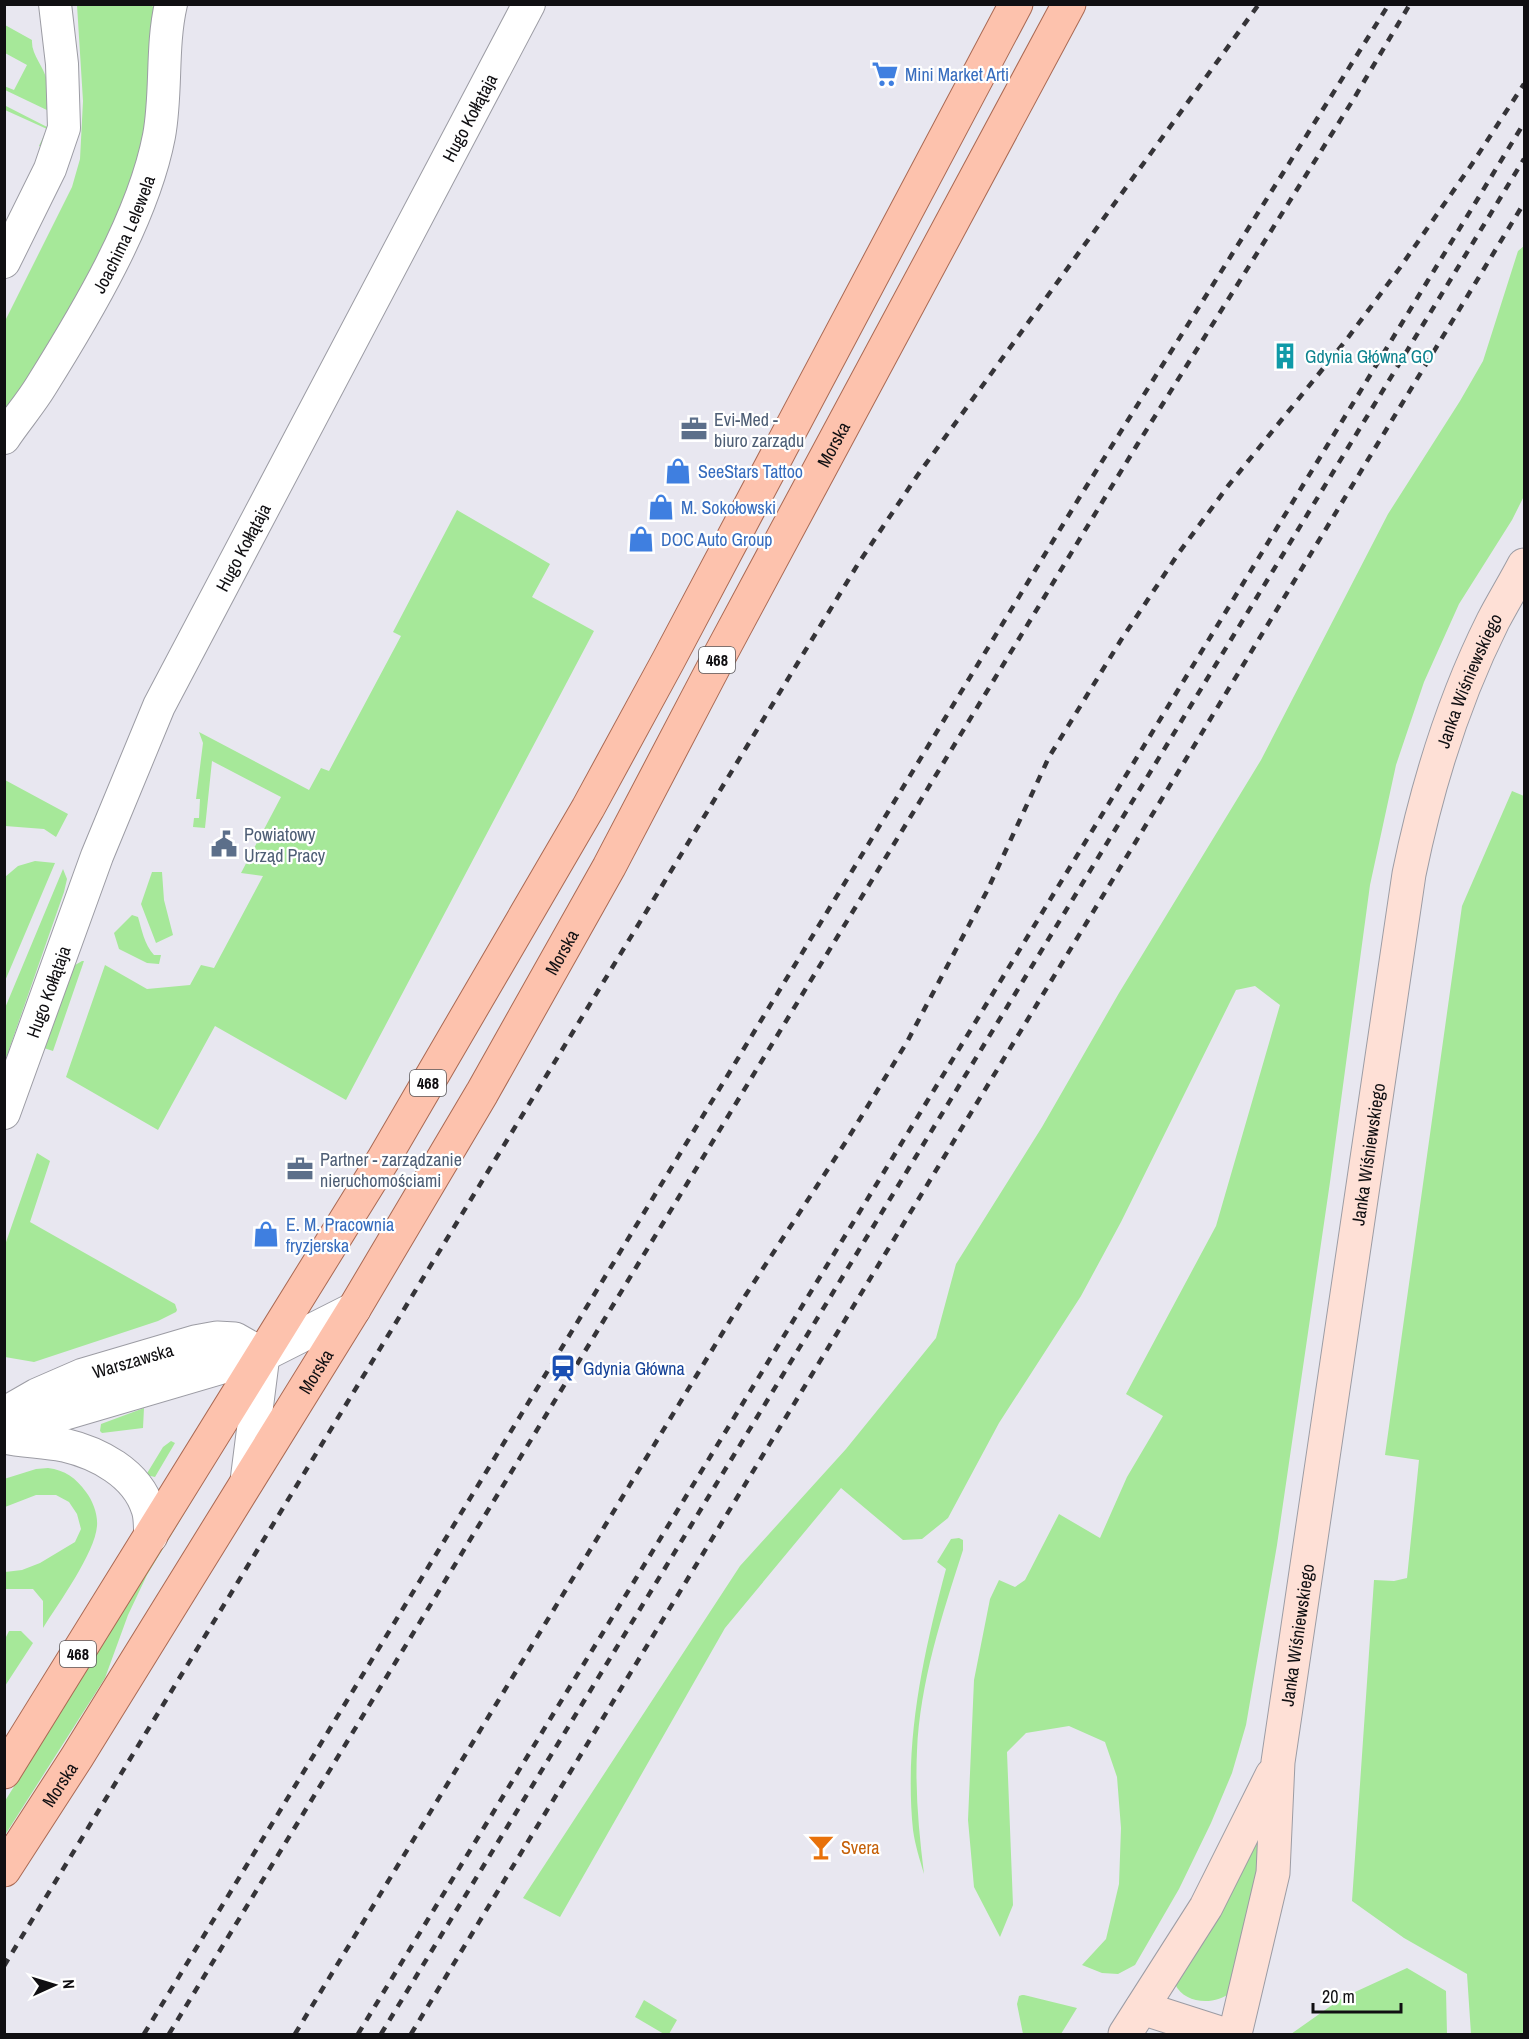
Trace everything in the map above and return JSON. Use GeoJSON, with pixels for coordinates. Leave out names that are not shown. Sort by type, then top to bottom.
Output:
{"type":"FeatureCollection","features":[{"type":"Feature","properties":{"kind":"main road","name":"468"},"geometry":{"type":"LineString","coordinates":[[4,1772],[383,1160],[588,808],[1016,4]]}},
{"type":"Feature","properties":{"kind":"main road","name":"Morska"},"geometry":{"type":"LineString","coordinates":[[4,1870],[77,1757],[354,1310],[482,1093],[609,867],[726,643],[1069,4]]}},
{"type":"Feature","properties":{"kind":"main road","name":"Janka Wiśniewskiego"},"geometry":{"type":"LineString","coordinates":[[1235,2034],[1273,1873],[1278,1762],[1399,933],[1418,830],[1429,787],[1457,705],[1493,620],[1524,565]]}},
{"type":"Feature","properties":{"kind":"main road","name":"Janka Wiśniewskiego"},"geometry":{"type":"LineString","coordinates":[[1134,2021],[1206,1907],[1278,1762]]}},
{"type":"Feature","properties":{"kind":"main road"},"geometry":{"type":"LineString","coordinates":[[1134,2021],[1223,2034]]}},
{"type":"Feature","properties":{"kind":"street"},"geometry":{"type":"LineString","coordinates":[[4,262],[50,169],[64,128],[62,64],[55,4]]}},
{"type":"Feature","properties":{"kind":"street","name":"Joachima Lelewela"},"geometry":{"type":"LineString","coordinates":[[4,438],[40,388],[82,317],[134,218],[149,175],[159,135],[166,26],[171,4]]}},
{"type":"Feature","properties":{"kind":"street","name":"Hugo Kołłątaja"},"geometry":{"type":"LineString","coordinates":[[4,1113],[97,856],[159,706],[529,4]]}},
{"type":"Feature","properties":{"kind":"street","name":"Warszawska"},"geometry":{"type":"LineString","coordinates":[[4,1425],[59,1415],[262,1355],[354,1310]]}},
{"type":"Feature","properties":{"kind":"street","name":"Warszawska"},"geometry":{"type":"LineString","coordinates":[[4,1413],[37,1395],[83,1375],[195,1342],[217,1338],[235,1340],[262,1355]]}},
{"type":"Feature","properties":{"kind":"street"},"geometry":{"type":"LineString","coordinates":[[247,1481],[262,1355]]}},
{"type":"Feature","properties":{"kind":"street"},"geometry":{"type":"LineString","coordinates":[[4,1437],[84,1450],[113,1466],[133,1481],[148,1509],[151,1536]]}},
{"type":"Feature","properties":{"kind":"green space"},"geometry":{"type":"Polygon","coordinates":[[[77,5],[150,5],[158,9],[145,145],[120,220],[5,427],[4,323],[72,187],[80,159],[83,101],[77,5]]]}},
{"type":"Feature","properties":{"kind":"green space"},"geometry":{"type":"Polygon","coordinates":[[[5,25],[32,40],[34,51],[47,81],[51,112],[5,90],[4,86],[14,90],[27,65],[5,53],[5,25]]]}},
{"type":"Feature","properties":{"kind":"green space"},"geometry":{"type":"Polygon","coordinates":[[[4,105],[49,128],[46,149],[39,146],[47,129],[5,110],[4,105]]]}},
{"type":"Feature","properties":{"kind":"green space"},"geometry":{"type":"Polygon","coordinates":[[[1524,246],[1524,496],[1512,520],[1459,604],[1424,682],[1396,765],[1370,885],[1330,1182],[1277,1545],[1246,1725],[1232,1773],[1211,1823],[1179,1889],[1135,1965],[1118,1974],[1102,1973],[1082,1965],[1106,1939],[1119,1884],[1121,1828],[1117,1777],[1105,1742],[1069,1726],[1026,1733],[1007,1752],[1013,1905],[1000,1937],[974,1887],[968,1820],[974,1680],[990,1599],[999,1580],[1015,1587],[1025,1580],[1059,1514],[1100,1538],[1127,1477],[1163,1416],[1126,1394],[1216,1226],[1280,1005],[1255,986],[1236,990],[1121,1222],[1081,1296],[999,1423],[948,1518],[922,1539],[903,1540],[841,1488],[725,1628],[560,1917],[523,1898],[740,1566],[846,1449],[936,1338],[956,1264],[1042,1127],[1119,993],[1261,760],[1388,514],[1483,361],[1518,251],[1524,246]]]}},
{"type":"Feature","properties":{"kind":"green space"},"geometry":{"type":"Polygon","coordinates":[[[457,510],[550,564],[532,597],[594,631],[346,1100],[215,1026],[158,1130],[66,1077],[105,965],[147,989],[190,985],[201,965],[214,968],[263,876],[241,873],[281,797],[212,761],[205,828],[193,827],[194,818],[199,818],[200,799],[196,799],[203,743],[199,732],[309,790],[321,768],[329,771],[401,636],[393,632],[457,510]]]}},
{"type":"Feature","properties":{"kind":"green space"},"geometry":{"type":"Polygon","coordinates":[[[5,780],[68,814],[56,837],[44,829],[5,826],[5,780]]]}},
{"type":"Feature","properties":{"kind":"green space"},"geometry":{"type":"Polygon","coordinates":[[[1512,791],[1524,796],[1524,2034],[1471,2034],[1467,1974],[1404,1938],[1352,1901],[1374,1580],[1394,1581],[1407,1578],[1419,1460],[1385,1455],[1462,906],[1512,791]]]}},
{"type":"Feature","properties":{"kind":"green space"},"geometry":{"type":"Polygon","coordinates":[[[35,861],[55,863],[5,981],[5,877],[18,866],[35,861]]]}},
{"type":"Feature","properties":{"kind":"green space"},"geometry":{"type":"Polygon","coordinates":[[[63,869],[67,879],[64,892],[5,1061],[5,1008],[63,869]]]}},
{"type":"Feature","properties":{"kind":"green space"},"geometry":{"type":"Polygon","coordinates":[[[152,872],[162,872],[164,900],[173,935],[156,943],[141,904],[152,872]]]}},
{"type":"Feature","properties":{"kind":"green space"},"geometry":{"type":"Polygon","coordinates":[[[132,915],[138,917],[151,951],[154,955],[161,955],[159,964],[147,963],[119,949],[114,933],[132,915]]]}},
{"type":"Feature","properties":{"kind":"green space"},"geometry":{"type":"Polygon","coordinates":[[[84,961],[53,1051],[44,1048],[70,968],[84,961]]]}},
{"type":"Feature","properties":{"kind":"green space"},"geometry":{"type":"Polygon","coordinates":[[[37,1153],[50,1161],[30,1222],[175,1304],[176,1312],[158,1321],[34,1362],[5,1357],[5,1245],[37,1153]]]}},
{"type":"Feature","properties":{"kind":"green space"},"geometry":{"type":"Polygon","coordinates":[[[144,1408],[143,1428],[102,1433],[100,1431],[101,1424],[144,1408]]]}},
{"type":"Feature","properties":{"kind":"green space"},"geometry":{"type":"Polygon","coordinates":[[[171,1441],[175,1443],[155,1477],[146,1475],[163,1447],[171,1441]]]}},
{"type":"Feature","properties":{"kind":"green space"},"geometry":{"type":"Polygon","coordinates":[[[48,1468],[65,1473],[82,1487],[93,1504],[97,1526],[95,1537],[83,1564],[43,1628],[43,1601],[33,1589],[5,1589],[5,1572],[22,1570],[40,1563],[75,1542],[81,1529],[77,1514],[69,1502],[56,1495],[36,1495],[5,1507],[4,1479],[36,1469],[48,1468]]]}},
{"type":"Feature","properties":{"kind":"green space"},"geometry":{"type":"Polygon","coordinates":[[[210,1471],[147,1575],[128,1615],[105,1678],[5,1835],[5,1801],[210,1471]]]}},
{"type":"Feature","properties":{"kind":"green space"},"geometry":{"type":"Polygon","coordinates":[[[951,1539],[963,1540],[963,1550],[933,1649],[919,1725],[917,1797],[924,1874],[913,1830],[911,1764],[913,1731],[923,1666],[946,1569],[937,1562],[951,1539]]]}},
{"type":"Feature","properties":{"kind":"green space"},"geometry":{"type":"Polygon","coordinates":[[[9,1631],[21,1631],[33,1643],[5,1686],[5,1639],[9,1631]]]}},
{"type":"Feature","properties":{"kind":"green space"},"geometry":{"type":"Polygon","coordinates":[[[1263,1809],[1259,1859],[1231,1992],[1209,2001],[1192,1999],[1179,1991],[1175,1984],[1263,1809]]]}},
{"type":"Feature","properties":{"kind":"green space"},"geometry":{"type":"Polygon","coordinates":[[[1407,1968],[1446,1991],[1447,2034],[1291,2034],[1342,1998],[1407,1968]]]}},
{"type":"Feature","properties":{"kind":"green space"},"geometry":{"type":"Polygon","coordinates":[[[1024,1995],[1077,2008],[1061,2034],[1023,2034],[1017,2004],[1019,1996],[1024,1995]]]}},
{"type":"Feature","properties":{"kind":"green space"},"geometry":{"type":"Polygon","coordinates":[[[644,2000],[677,2020],[669,2034],[664,2034],[635,2017],[644,2000]]]}},
{"type":"Feature","properties":{"kind":"railway"},"geometry":{"type":"LineString","coordinates":[[4,1966],[858,564],[917,476],[1259,4]]}},
{"type":"Feature","properties":{"kind":"railway"},"geometry":{"type":"LineString","coordinates":[[144,2034],[1081,495],[1389,4]]}},
{"type":"Feature","properties":{"kind":"railway"},"geometry":{"type":"LineString","coordinates":[[169,2034],[1137,445],[1353,100],[1410,4]]}},
{"type":"Feature","properties":{"kind":"railway"},"geometry":{"type":"LineString","coordinates":[[295,2034],[745,1296],[847,1140],[907,1042],[987,891],[1049,757],[1121,640],[1178,554],[1228,486],[1347,339],[1399,269],[1524,84]]}},
{"type":"Feature","properties":{"kind":"railway"},"geometry":{"type":"LineString","coordinates":[[358,2034],[1524,123]]}},
{"type":"Feature","properties":{"kind":"railway"},"geometry":{"type":"LineString","coordinates":[[381,2034],[1524,159]]}},
{"type":"Feature","properties":{"kind":"railway"},"geometry":{"type":"LineString","coordinates":[[411,2034],[1524,203]]}},
{"type":"Feature","properties":{"kind":"place","name":"Mini Market Arti"},"geometry":{"type":"Point","coordinates":[885,74]}},
{"type":"Feature","properties":{"kind":"place","name":"Gdynia Główna GO"},"geometry":{"type":"Point","coordinates":[1285,356]}},
{"type":"Feature","properties":{"kind":"place","name":"Evi-Med - biuro zarządu"},"geometry":{"type":"Point","coordinates":[694,429]}},
{"type":"Feature","properties":{"kind":"place","name":"SeeStars Tattoo"},"geometry":{"type":"Point","coordinates":[678,471]}},
{"type":"Feature","properties":{"kind":"place","name":"M. Sokołowski"},"geometry":{"type":"Point","coordinates":[661,507]}},
{"type":"Feature","properties":{"kind":"place","name":"DOC Auto Group"},"geometry":{"type":"Point","coordinates":[641,539]}},
{"type":"Feature","properties":{"kind":"place","name":"Powiatowy Urząd Pracy"},"geometry":{"type":"Point","coordinates":[224,844]}},
{"type":"Feature","properties":{"kind":"place","name":"Partner - zarządzanie nieruchomościami"},"geometry":{"type":"Point","coordinates":[300,1169]}},
{"type":"Feature","properties":{"kind":"place","name":"E. M. Pracownia fryzjerska"},"geometry":{"type":"Point","coordinates":[266,1234]}},
{"type":"Feature","properties":{"kind":"place","name":"Gdynia Główna"},"geometry":{"type":"Point","coordinates":[563,1368]}},
{"type":"Feature","properties":{"kind":"place","name":"Svera"},"geometry":{"type":"Point","coordinates":[821,1847]}}]}
